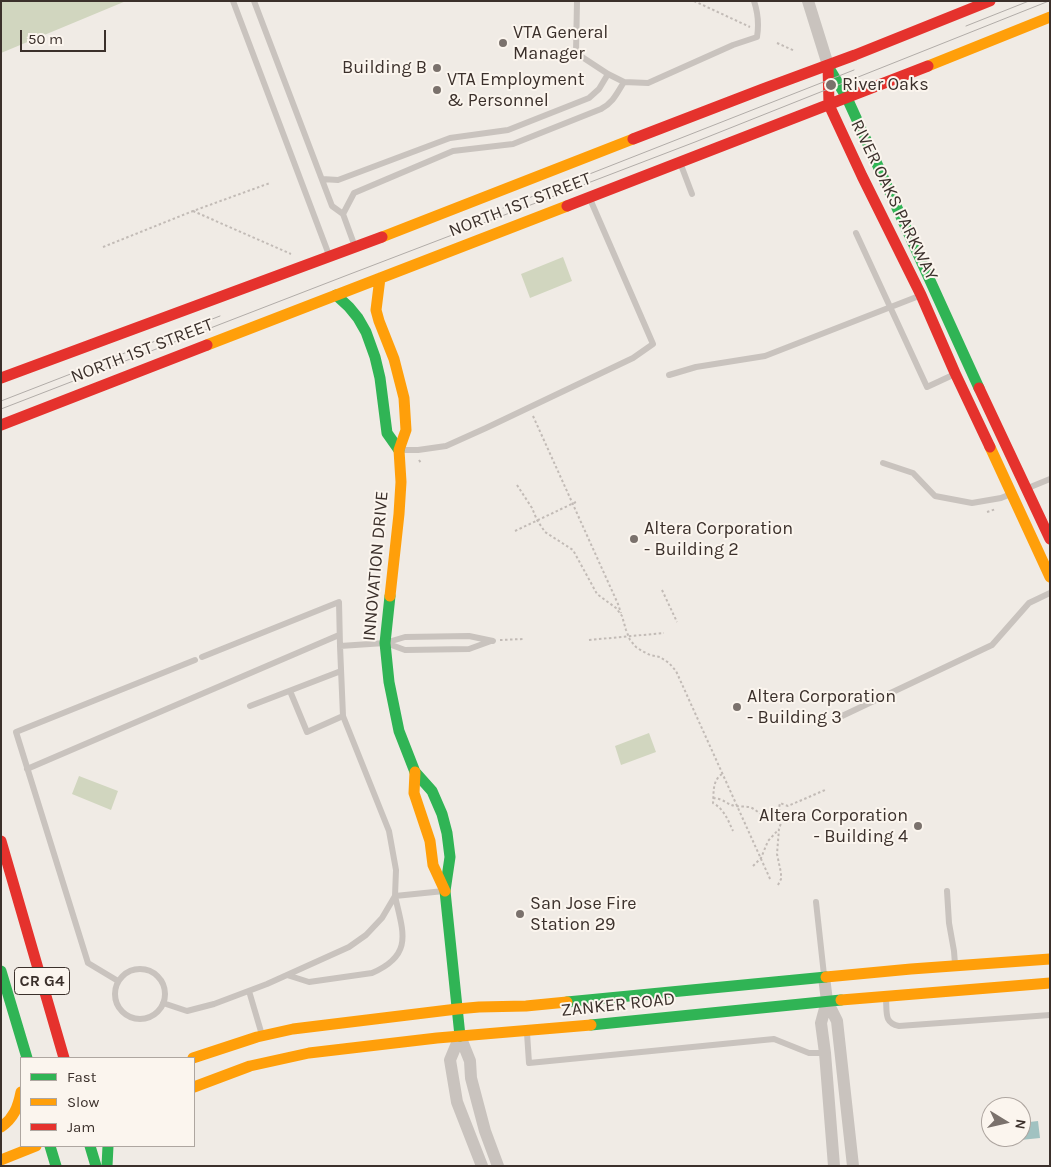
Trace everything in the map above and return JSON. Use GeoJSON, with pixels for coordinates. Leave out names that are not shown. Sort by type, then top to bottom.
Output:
{"type":"FeatureCollection","features":[{"type":"Feature","properties":{"kind":"main road","name":"NORTH 1ST STREET"},"geometry":{"type":"LineString","coordinates":[[1,378],[330,257],[990,1]]}},
{"type":"Feature","properties":{"kind":"main road","name":"NORTH 1ST STREET"},"geometry":{"type":"LineString","coordinates":[[1,424],[829,105],[1050,17]]}},
{"type":"Feature","properties":{"kind":"main road","name":"RIVER OAKS PARKWAY"},"geometry":{"type":"LineString","coordinates":[[828,65],[847,98],[1050,539]]}},
{"type":"Feature","properties":{"kind":"main road","name":"RIVER OAKS PARKWAY"},"geometry":{"type":"LineString","coordinates":[[828,65],[829,105],[921,295],[955,374],[1050,576]]}},
{"type":"Feature","properties":{"kind":"main road","name":"INNOVATION DRIVE"},"geometry":{"type":"LineString","coordinates":[[380,278],[376,297],[376,310],[394,359],[404,398],[406,430],[399,450],[400,514],[385,643],[389,682],[399,731],[415,772],[432,791],[442,814],[447,833],[450,857],[445,890],[460,1036]]}},
{"type":"Feature","properties":{"kind":"main road","name":"INNOVATION DRIVE"},"geometry":{"type":"LineString","coordinates":[[336,295],[358,318],[366,332],[380,378],[387,433],[399,450]]}},
{"type":"Feature","properties":{"kind":"main road","name":"INNOVATION DRIVE"},"geometry":{"type":"LineString","coordinates":[[415,772],[414,793],[430,841],[434,865],[445,890]]}},
{"type":"Feature","properties":{"kind":"main road","name":"CR G4"},"geometry":{"type":"LineString","coordinates":[[1,841],[64,1057]]}},
{"type":"Feature","properties":{"kind":"main road","name":"ZANKER ROAD"},"geometry":{"type":"LineString","coordinates":[[195,1057],[227,1046],[293,1029],[457,1009],[526,1006],[955,965],[1050,959]]}},
{"type":"Feature","properties":{"kind":"main road","name":"CR G4"},"geometry":{"type":"LineString","coordinates":[[1,971],[27,1057]]}},
{"type":"Feature","properties":{"kind":"main road","name":"ZANKER ROAD"},"geometry":{"type":"LineString","coordinates":[[195,1087],[250,1066],[309,1053],[460,1036],[886,996],[1050,983]]}},
{"type":"Feature","properties":{"kind":"main road"},"geometry":{"type":"LineString","coordinates":[[46,996],[61,1017],[73,1057]]}},
{"type":"Feature","properties":{"kind":"main road"},"geometry":{"type":"LineString","coordinates":[[1,1127],[16,1113],[20,1096]]}},
{"type":"Feature","properties":{"kind":"main road"},"geometry":{"type":"LineString","coordinates":[[1,1133],[15,1128]]}},
{"type":"Feature","properties":{"kind":"main road"},"geometry":{"type":"LineString","coordinates":[[1,1160],[34,1147]]}},
{"type":"Feature","properties":{"kind":"main road"},"geometry":{"type":"LineString","coordinates":[[50,1147],[56,1166]]}},
{"type":"Feature","properties":{"kind":"main road"},"geometry":{"type":"LineString","coordinates":[[90,1147],[96,1166]]}},
{"type":"Feature","properties":{"kind":"main road"},"geometry":{"type":"LineString","coordinates":[[106,1166],[108,1147]]}},
{"type":"Feature","properties":{"kind":"street"},"geometry":{"type":"LineString","coordinates":[[808,1],[828,65]]}},
{"type":"Feature","properties":{"kind":"street"},"geometry":{"type":"LineString","coordinates":[[824,977],[827,1002],[837,1021],[854,1166]]}},
{"type":"Feature","properties":{"kind":"street"},"geometry":{"type":"LineString","coordinates":[[827,1002],[821,1023],[834,1166]]}},
{"type":"Feature","properties":{"kind":"street","name":"INNOVATION DRIVE"},"geometry":{"type":"LineString","coordinates":[[460,1036],[450,1060],[451,1068],[457,1102],[482,1166]]}},
{"type":"Feature","properties":{"kind":"street","name":"INNOVATION DRIVE"},"geometry":{"type":"LineString","coordinates":[[460,1036],[470,1061],[471,1078],[485,1131],[498,1166]]}},
{"type":"Feature","properties":{"kind":"lane"},"geometry":{"type":"LineString","coordinates":[[233,1],[330,257]]}},
{"type":"Feature","properties":{"kind":"lane"},"geometry":{"type":"LineString","coordinates":[[254,1],[332,206],[344,214],[355,247]]}},
{"type":"Feature","properties":{"kind":"lane"},"geometry":{"type":"LineString","coordinates":[[577,1],[576,53],[624,82],[648,83],[733,45],[757,37],[757,10],[754,1]]}},
{"type":"Feature","properties":{"kind":"lane"},"geometry":{"type":"LineString","coordinates":[[322,179],[338,180],[450,138],[508,130],[589,98],[599,89],[608,74]]}},
{"type":"Feature","properties":{"kind":"lane"},"geometry":{"type":"LineString","coordinates":[[344,214],[354,194],[453,151],[513,144],[601,109],[614,100],[624,82]]}},
{"type":"Feature","properties":{"kind":"lane"},"geometry":{"type":"LineString","coordinates":[[680,162],[692,194]]}},
{"type":"Feature","properties":{"kind":"lane"},"geometry":{"type":"LineString","coordinates":[[399,450],[418,450],[446,446],[633,358],[654,344],[590,197]]}},
{"type":"Feature","properties":{"kind":"lane"},"geometry":{"type":"LineString","coordinates":[[856,233],[927,386],[970,367]]}},
{"type":"Feature","properties":{"kind":"lane"},"geometry":{"type":"LineString","coordinates":[[669,375],[696,367],[765,356],[921,295],[934,288]]}},
{"type":"Feature","properties":{"kind":"lane"},"geometry":{"type":"LineString","coordinates":[[884,463],[913,473],[935,496],[972,503],[1001,498],[1050,479]]}},
{"type":"Feature","properties":{"kind":"lane"},"geometry":{"type":"LineString","coordinates":[[842,716],[992,645],[1029,603],[1050,593]]}},
{"type":"Feature","properties":{"kind":"lane"},"geometry":{"type":"LineString","coordinates":[[202,657],[339,602],[343,716],[389,831],[396,870],[395,896],[403,931],[403,945],[397,956],[389,964],[372,973],[308,982],[287,975]]}},
{"type":"Feature","properties":{"kind":"lane"},"geometry":{"type":"LineString","coordinates":[[27,769],[339,635]]}},
{"type":"Feature","properties":{"kind":"lane"},"geometry":{"type":"LineString","coordinates":[[340,646],[385,643],[414,636],[469,636],[493,641]]}},
{"type":"Feature","properties":{"kind":"lane"},"geometry":{"type":"LineString","coordinates":[[385,643],[405,650],[469,649],[493,641]]}},
{"type":"Feature","properties":{"kind":"lane"},"geometry":{"type":"LineString","coordinates":[[118,982],[88,963],[16,732],[195,660]]}},
{"type":"Feature","properties":{"kind":"lane"},"geometry":{"type":"LineString","coordinates":[[250,706],[341,671]]}},
{"type":"Feature","properties":{"kind":"lane"},"geometry":{"type":"LineString","coordinates":[[290,691],[307,732],[343,716]]}},
{"type":"Feature","properties":{"kind":"lane"},"geometry":{"type":"LineString","coordinates":[[395,896],[445,890]]}},
{"type":"Feature","properties":{"kind":"lane"},"geometry":{"type":"LineString","coordinates":[[947,891],[955,965]]}},
{"type":"Feature","properties":{"kind":"lane"},"geometry":{"type":"LineString","coordinates":[[163,1003],[187,1011],[214,1004],[287,975],[349,947],[366,935],[382,918],[395,896]]}},
{"type":"Feature","properties":{"kind":"lane"},"geometry":{"type":"LineString","coordinates":[[816,902],[824,977]]}},
{"type":"Feature","properties":{"kind":"lane"},"geometry":{"type":"LineString","coordinates":[[136,970],[146,970],[156,975],[162,984],[165,994],[163,1003],[158,1011],[150,1017],[132,1018],[123,1013],[118,1006],[115,990],[118,982],[126,974],[136,970]]}},
{"type":"Feature","properties":{"kind":"lane"},"geometry":{"type":"LineString","coordinates":[[249,991],[262,1036]]}},
{"type":"Feature","properties":{"kind":"lane"},"geometry":{"type":"LineString","coordinates":[[886,996],[887,1020],[892,1025],[899,1026],[1050,1015]]}},
{"type":"Feature","properties":{"kind":"lane"},"geometry":{"type":"LineString","coordinates":[[527,1031],[530,1063],[774,1039],[810,1053],[825,1053]]}},
{"type":"Feature","properties":{"kind":"path"},"geometry":{"type":"LineString","coordinates":[[694,1],[752,28]]}},
{"type":"Feature","properties":{"kind":"path"},"geometry":{"type":"LineString","coordinates":[[777,43],[796,51]]}},
{"type":"Feature","properties":{"kind":"path"},"geometry":{"type":"LineString","coordinates":[[103,247],[270,183]]}},
{"type":"Feature","properties":{"kind":"path"},"geometry":{"type":"LineString","coordinates":[[193,211],[295,256]]}},
{"type":"Feature","properties":{"kind":"path"},"geometry":{"type":"LineString","coordinates":[[528,408],[618,604],[630,640],[636,647],[650,655],[660,657],[669,662],[676,670],[771,882]]}},
{"type":"Feature","properties":{"kind":"path"},"geometry":{"type":"LineString","coordinates":[[517,485],[532,508],[536,520],[545,532],[573,550],[597,594],[616,608],[622,616]]}},
{"type":"Feature","properties":{"kind":"path"},"geometry":{"type":"LineString","coordinates":[[515,531],[578,501]]}},
{"type":"Feature","properties":{"kind":"path"},"geometry":{"type":"LineString","coordinates":[[662,590],[677,622]]}},
{"type":"Feature","properties":{"kind":"path"},"geometry":{"type":"LineString","coordinates":[[589,640],[664,634]]}},
{"type":"Feature","properties":{"kind":"path"},"geometry":{"type":"LineString","coordinates":[[493,641],[523,639]]}},
{"type":"Feature","properties":{"kind":"path"},"geometry":{"type":"LineString","coordinates":[[722,773],[714,784],[713,803],[723,811],[733,831]]}},
{"type":"Feature","properties":{"kind":"path"},"geometry":{"type":"LineString","coordinates":[[778,885],[782,873],[777,854],[781,823],[780,803],[788,806],[825,790]]}},
{"type":"Feature","properties":{"kind":"path"},"geometry":{"type":"LineString","coordinates":[[713,798],[725,800],[732,805],[751,807],[760,815],[766,816]]}},
{"type":"Feature","properties":{"kind":"path"},"geometry":{"type":"LineString","coordinates":[[753,866],[761,858],[768,841],[779,829]]}},
{"type":"Feature","properties":{"kind":"green space"},"geometry":{"type":"Polygon","coordinates":[[[1,1],[126,1],[1,53],[1,1]]]}},
{"type":"Feature","properties":{"kind":"green space"},"geometry":{"type":"Polygon","coordinates":[[[563,257],[572,281],[530,298],[521,274],[563,257]]]}},
{"type":"Feature","properties":{"kind":"green space"},"geometry":{"type":"Polygon","coordinates":[[[649,733],[656,752],[621,765],[615,746],[649,733]]]}},
{"type":"Feature","properties":{"kind":"green space"},"geometry":{"type":"Polygon","coordinates":[[[79,776],[118,791],[111,810],[72,794],[79,776]]]}},
{"type":"Feature","properties":{"kind":"water"},"geometry":{"type":"Polygon","coordinates":[[[1038,1121],[1040,1138],[1031,1139],[1031,1122],[1038,1121]]]}},
{"type":"Feature","properties":{"kind":"tram line"},"geometry":{"type":"LineString","coordinates":[[966,26],[1029,1]]}},
{"type":"Feature","properties":{"kind":"tram line"},"geometry":{"type":"LineString","coordinates":[[1,409],[695,142],[1049,1]]}},
{"type":"Feature","properties":{"kind":"tram line"},"geometry":{"type":"LineString","coordinates":[[503,208],[854,70]]}},
{"type":"Feature","properties":{"kind":"tram line"},"geometry":{"type":"LineString","coordinates":[[1,401],[220,316]]}},
{"type":"Feature","properties":{"kind":"traffic: fast"},"geometry":{"type":"LineString","coordinates":[[829,68],[847,98],[979,388]]}},
{"type":"Feature","properties":{"kind":"traffic: fast"},"geometry":{"type":"LineString","coordinates":[[336,295],[358,318],[366,332],[380,378],[387,433],[399,450]]}},
{"type":"Feature","properties":{"kind":"traffic: fast"},"geometry":{"type":"LineString","coordinates":[[390,596],[385,643],[389,682],[399,731],[415,772],[432,791],[442,814],[447,833],[450,857],[445,891],[460,1036]]}},
{"type":"Feature","properties":{"kind":"traffic: fast"},"geometry":{"type":"LineString","coordinates":[[1,971],[27,1057]]}},
{"type":"Feature","properties":{"kind":"traffic: fast"},"geometry":{"type":"LineString","coordinates":[[567,1002],[826,977]]}},
{"type":"Feature","properties":{"kind":"traffic: fast"},"geometry":{"type":"LineString","coordinates":[[591,1025],[841,1000]]}},
{"type":"Feature","properties":{"kind":"traffic: fast"},"geometry":{"type":"LineString","coordinates":[[50,1147],[56,1166]]}},
{"type":"Feature","properties":{"kind":"traffic: fast"},"geometry":{"type":"LineString","coordinates":[[90,1147],[96,1166]]}},
{"type":"Feature","properties":{"kind":"traffic: fast"},"geometry":{"type":"LineString","coordinates":[[107,1166],[108,1147]]}},
{"type":"Feature","properties":{"kind":"traffic: slow"},"geometry":{"type":"LineString","coordinates":[[928,66],[1050,17]]}},
{"type":"Feature","properties":{"kind":"traffic: slow"},"geometry":{"type":"LineString","coordinates":[[382,237],[633,139]]}},
{"type":"Feature","properties":{"kind":"traffic: slow"},"geometry":{"type":"LineString","coordinates":[[207,345],[567,206]]}},
{"type":"Feature","properties":{"kind":"traffic: slow"},"geometry":{"type":"LineString","coordinates":[[380,278],[376,310],[394,359],[404,398],[406,430],[399,450],[401,482],[390,596]]}},
{"type":"Feature","properties":{"kind":"traffic: slow"},"geometry":{"type":"LineString","coordinates":[[990,447],[1050,577]]}},
{"type":"Feature","properties":{"kind":"traffic: slow"},"geometry":{"type":"LineString","coordinates":[[415,772],[414,793],[430,841],[433,865],[445,891]]}},
{"type":"Feature","properties":{"kind":"traffic: slow"},"geometry":{"type":"LineString","coordinates":[[826,977],[1050,959]]}},
{"type":"Feature","properties":{"kind":"traffic: slow"},"geometry":{"type":"LineString","coordinates":[[841,1000],[1050,983]]}},
{"type":"Feature","properties":{"kind":"traffic: slow"},"geometry":{"type":"LineString","coordinates":[[195,1057],[257,1037],[293,1029],[457,1009],[567,1002]]}},
{"type":"Feature","properties":{"kind":"traffic: slow"},"geometry":{"type":"LineString","coordinates":[[195,1087],[250,1066],[309,1053],[437,1038],[591,1025]]}},
{"type":"Feature","properties":{"kind":"traffic: slow"},"geometry":{"type":"LineString","coordinates":[[1,1127],[15,1112],[20,1096]]}},
{"type":"Feature","properties":{"kind":"traffic: slow"},"geometry":{"type":"LineString","coordinates":[[1,1160],[34,1147]]}},
{"type":"Feature","properties":{"kind":"traffic: jam"},"geometry":{"type":"LineString","coordinates":[[633,139],[855,55],[990,1]]}},
{"type":"Feature","properties":{"kind":"traffic: jam"},"geometry":{"type":"LineString","coordinates":[[828,65],[829,105],[921,295],[990,447]]}},
{"type":"Feature","properties":{"kind":"traffic: jam"},"geometry":{"type":"LineString","coordinates":[[567,206],[928,66]]}},
{"type":"Feature","properties":{"kind":"traffic: jam"},"geometry":{"type":"LineString","coordinates":[[1,378],[382,237]]}},
{"type":"Feature","properties":{"kind":"traffic: jam"},"geometry":{"type":"LineString","coordinates":[[1,425],[207,345]]}},
{"type":"Feature","properties":{"kind":"traffic: jam"},"geometry":{"type":"LineString","coordinates":[[979,388],[1050,539]]}},
{"type":"Feature","properties":{"kind":"traffic: jam"},"geometry":{"type":"LineString","coordinates":[[1,841],[64,1057]]}},
{"type":"Feature","properties":{"kind":"place","name":"VTA General Manager"},"geometry":{"type":"Point","coordinates":[503,43]}},
{"type":"Feature","properties":{"kind":"place","name":"Building B"},"geometry":{"type":"Point","coordinates":[437,68]}},
{"type":"Feature","properties":{"kind":"place","name":"River Oaks"},"geometry":{"type":"Point","coordinates":[831,85]}},
{"type":"Feature","properties":{"kind":"place","name":"VTA Employment & Personnel"},"geometry":{"type":"Point","coordinates":[437,90]}},
{"type":"Feature","properties":{"kind":"place","name":"Altera Corporation - Building 2"},"geometry":{"type":"Point","coordinates":[634,539]}},
{"type":"Feature","properties":{"kind":"place","name":"Altera Corporation - Building 3"},"geometry":{"type":"Point","coordinates":[737,707]}},
{"type":"Feature","properties":{"kind":"place","name":"Altera Corporation - Building 4"},"geometry":{"type":"Point","coordinates":[918,826]}},
{"type":"Feature","properties":{"kind":"place","name":"San Jose Fire Station 29"},"geometry":{"type":"Point","coordinates":[520,914]}}]}
